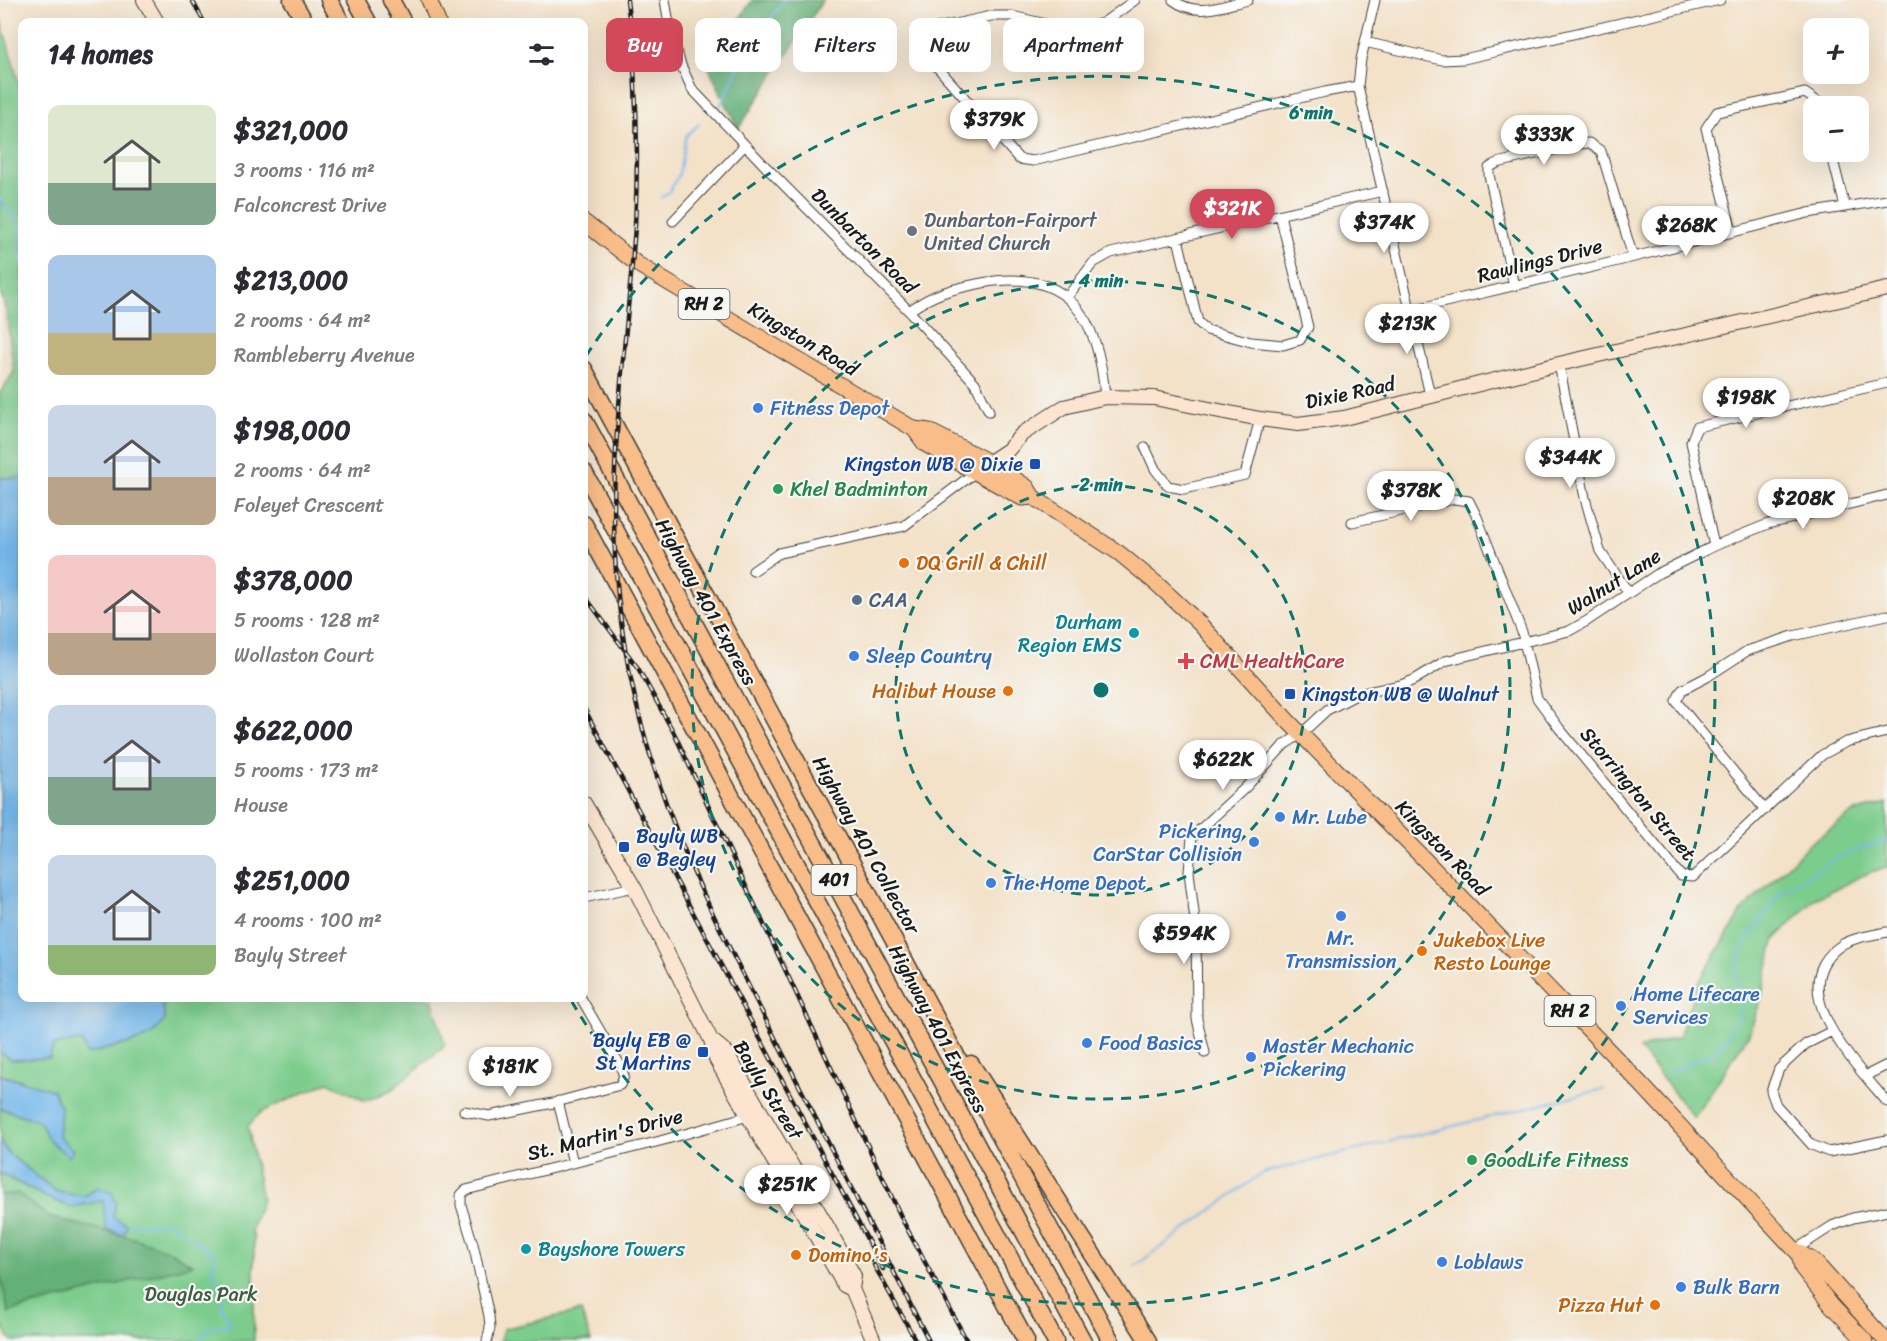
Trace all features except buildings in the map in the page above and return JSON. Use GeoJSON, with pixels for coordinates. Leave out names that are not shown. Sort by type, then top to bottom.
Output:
{"type":"FeatureCollection","features":[{"type":"Feature","properties":{"kind":"highway"},"geometry":{"type":"LineString","coordinates":[[292,0],[303,18]]}},
{"type":"Feature","properties":{"kind":"highway"},"geometry":{"type":"LineString","coordinates":[[329,0],[340,18]]}},
{"type":"Feature","properties":{"kind":"highway"},"geometry":{"type":"LineString","coordinates":[[356,0],[366,18]]}},
{"type":"Feature","properties":{"kind":"highway"},"geometry":{"type":"LineString","coordinates":[[391,0],[401,18]]}},
{"type":"Feature","properties":{"kind":"highway","name":"Highway 401 Collector"},"geometry":{"type":"LineString","coordinates":[[588,376],[1111,1341]]}},
{"type":"Feature","properties":{"kind":"highway","name":"Highway 401 Express"},"geometry":{"type":"LineString","coordinates":[[588,427],[1083,1341]]}},
{"type":"Feature","properties":{"kind":"highway","name":"401"},"geometry":{"type":"LineString","coordinates":[[588,479],[1055,1341]]}},
{"type":"Feature","properties":{"kind":"highway","name":"401"},"geometry":{"type":"LineString","coordinates":[[588,531],[1026,1341]]}},
{"type":"Feature","properties":{"kind":"highway"},"geometry":{"type":"LineString","coordinates":[[922,991],[985,1083],[1148,1341]]}},
{"type":"Feature","properties":{"kind":"main road"},"geometry":{"type":"LineString","coordinates":[[429,0],[436,18]]}},
{"type":"Feature","properties":{"kind":"main road","name":"Kingston Road"},"geometry":{"type":"LineString","coordinates":[[588,225],[637,264],[914,429],[929,431],[983,467],[1026,487],[1033,497],[1119,553],[1157,584],[1199,623],[1301,734],[1640,1083],[1797,1252],[1814,1261],[1886,1341]]}},
{"type":"Feature","properties":{"kind":"main road","name":"Kingston Road"},"geometry":{"type":"LineString","coordinates":[[1797,1252],[1802,1268],[1832,1306],[1865,1341]]}},
{"type":"Feature","properties":{"kind":"main road"},"geometry":{"type":"LineString","coordinates":[[1832,1306],[1854,1341]]}},
{"type":"Feature","properties":{"kind":"street"},"geometry":{"type":"LineString","coordinates":[[144,0],[155,18]]}},
{"type":"Feature","properties":{"kind":"street","name":"Dunbarton Road"},"geometry":{"type":"LineString","coordinates":[[665,0],[670,30],[681,65],[692,89],[909,310],[945,291],[1006,279],[1029,280],[1068,296]]}},
{"type":"Feature","properties":{"kind":"street"},"geometry":{"type":"LineString","coordinates":[[1135,0],[1102,23],[1088,27],[1068,29],[1012,16],[992,16],[932,29],[922,39],[922,50],[1019,159],[1033,161],[1358,86]]}},
{"type":"Feature","properties":{"kind":"street"},"geometry":{"type":"LineString","coordinates":[[1173,0],[1189,10],[1205,10],[1248,0]]}},
{"type":"Feature","properties":{"kind":"street"},"geometry":{"type":"LineString","coordinates":[[1375,0],[1361,59],[1358,86],[1430,395]]}},
{"type":"Feature","properties":{"kind":"street"},"geometry":{"type":"LineString","coordinates":[[1365,42],[1442,60],[1464,59],[1720,0]]}},
{"type":"Feature","properties":{"kind":"street"},"geometry":{"type":"LineString","coordinates":[[1732,231],[1706,128],[1717,112],[1805,93],[1809,96]]}},
{"type":"Feature","properties":{"kind":"street"},"geometry":{"type":"LineString","coordinates":[[1514,286],[1489,175],[1489,168],[1497,163],[1579,144],[1589,143],[1601,151],[1633,257]]}},
{"type":"Feature","properties":{"kind":"street"},"geometry":{"type":"LineString","coordinates":[[673,221],[745,145]]}},
{"type":"Feature","properties":{"kind":"street"},"geometry":{"type":"LineString","coordinates":[[1834,162],[1845,207]]}},
{"type":"Feature","properties":{"kind":"street"},"geometry":{"type":"LineString","coordinates":[[1105,397],[1104,381],[1094,341],[1086,321],[1068,296],[1093,263],[1111,253],[1383,191]]}},
{"type":"Feature","properties":{"kind":"street","name":"Rawlings Drive"},"geometry":{"type":"LineString","coordinates":[[1412,310],[1808,213],[1887,200]]}},
{"type":"Feature","properties":{"kind":"street"},"geometry":{"type":"LineString","coordinates":[[1178,239],[1198,322],[1206,330],[1251,342],[1283,345],[1300,340],[1308,327],[1280,215]]}},
{"type":"Feature","properties":{"kind":"street","name":"Dixie Road"},"geometry":{"type":"LineString","coordinates":[[753,571],[779,553],[904,526],[1008,450],[1022,434],[1064,407],[1105,397],[1154,398],[1260,419],[1298,424],[1344,418],[1559,364],[1887,289]]}},
{"type":"Feature","properties":{"kind":"street"},"geometry":{"type":"LineString","coordinates":[[909,310],[975,383],[989,411]]}},
{"type":"Feature","properties":{"kind":"street"},"geometry":{"type":"LineString","coordinates":[[1559,364],[1585,498],[1600,551],[1628,592]]}},
{"type":"Feature","properties":{"kind":"street"},"geometry":{"type":"LineString","coordinates":[[1714,546],[1691,442],[1697,427],[1887,383]]}},
{"type":"Feature","properties":{"kind":"street"},"geometry":{"type":"LineString","coordinates":[[1145,447],[1155,469],[1168,486],[1184,489],[1245,475],[1260,419]]}},
{"type":"Feature","properties":{"kind":"street","name":"Walnut Lane"},"geometry":{"type":"LineString","coordinates":[[1205,1053],[1197,1019],[1196,929],[1189,872],[1192,837],[1246,787],[1284,744],[1301,734],[1327,710],[1358,694],[1401,686],[1446,661],[1569,631],[1659,573],[1714,546],[1768,524],[1887,495]]}},
{"type":"Feature","properties":{"kind":"street","name":"Storrington Street"},"geometry":{"type":"LineString","coordinates":[[1352,522],[1454,499],[1468,501],[1477,517],[1513,611],[1524,643],[1537,698],[1558,728],[1681,876],[1693,877],[1822,755],[1846,742],[1887,732]]}},
{"type":"Feature","properties":{"kind":"street"},"geometry":{"type":"LineString","coordinates":[[1765,810],[1676,701],[1682,690],[1747,651],[1792,636],[1887,615]]}},
{"type":"Feature","properties":{"kind":"street","name":"Bayly Street"},"geometry":{"type":"LineString","coordinates":[[588,810],[634,887],[711,1040],[716,1059],[755,1114],[844,1285],[852,1289],[871,1329],[874,1341]]}},
{"type":"Feature","properties":{"kind":"street"},"geometry":{"type":"LineString","coordinates":[[588,897],[634,887]]}},
{"type":"Feature","properties":{"kind":"street"},"geometry":{"type":"LineString","coordinates":[[1887,932],[1843,944],[1827,960],[1822,970],[1818,989],[1822,1011],[1832,1031],[1887,1102]]}},
{"type":"Feature","properties":{"kind":"street"},"geometry":{"type":"LineString","coordinates":[[464,1111],[489,1116],[610,1089],[620,1084],[624,1076],[620,1065],[583,1002]]}},
{"type":"Feature","properties":{"kind":"street"},"geometry":{"type":"LineString","coordinates":[[1832,1031],[1806,1044],[1779,1069],[1771,1092],[1776,1105],[1812,1145],[1830,1152],[1887,1140]]}},
{"type":"Feature","properties":{"kind":"street"},"geometry":{"type":"LineString","coordinates":[[1865,1076],[1887,1065]]}},
{"type":"Feature","properties":{"kind":"street"},"geometry":{"type":"LineString","coordinates":[[558,1101],[573,1163]]}},
{"type":"Feature","properties":{"kind":"street","name":"St. Martin's Drive"},"geometry":{"type":"LineString","coordinates":[[487,1341],[490,1328],[489,1316],[473,1244],[461,1205],[461,1195],[466,1190],[755,1114]]}},
{"type":"Feature","properties":{"kind":"street"},"geometry":{"type":"LineString","coordinates":[[1797,1252],[1832,1226],[1853,1218],[1887,1212]]}},
{"type":"Feature","properties":{"kind":"green space"},"geometry":{"type":"Polygon","coordinates":[[[752,0],[823,0],[811,18],[793,18],[793,46],[781,64],[781,18],[740,18],[752,0]]]}},
{"type":"Feature","properties":{"kind":"green space"},"geometry":{"type":"Polygon","coordinates":[[[0,17],[18,80],[18,479],[0,478],[0,393],[14,372],[6,310],[0,292],[0,17]]]}},
{"type":"Feature","properties":{"kind":"green space"},"geometry":{"type":"Polygon","coordinates":[[[711,72],[776,72],[738,129],[711,72]]]}},
{"type":"Feature","properties":{"kind":"green space"},"geometry":{"type":"Polygon","coordinates":[[[1887,803],[1887,868],[1870,872],[1815,899],[1774,940],[1761,999],[1749,1034],[1694,1118],[1639,1049],[1679,1037],[1697,985],[1742,911],[1809,844],[1854,812],[1887,803]]]}},
{"type":"Feature","properties":{"kind":"green space","name":"Douglas Park"},"geometry":{"type":"Polygon","coordinates":[[[163,1002],[433,1002],[445,1045],[390,1091],[365,1101],[328,1082],[261,1112],[248,1126],[262,1200],[251,1230],[254,1238],[254,1341],[11,1341],[0,1320],[0,1173],[48,1198],[57,1192],[9,1154],[0,1141],[0,1108],[40,1121],[48,1139],[69,1156],[58,1136],[61,1109],[22,1080],[0,1075],[0,1052],[12,1060],[49,1058],[54,1045],[82,1041],[87,1054],[134,1042],[165,1020],[163,1002]]]}},
{"type":"Feature","properties":{"kind":"green space"},"geometry":{"type":"Polygon","coordinates":[[[18,1193],[48,1217],[130,1237],[170,1251],[193,1265],[8,1312],[0,1270],[0,1195],[18,1193]]]}},
{"type":"Feature","properties":{"kind":"green space"},"geometry":{"type":"Polygon","coordinates":[[[581,1311],[591,1341],[500,1341],[503,1329],[581,1311]]]}},
{"type":"Feature","properties":{"kind":"water"},"geometry":{"type":"Polygon","coordinates":[[[0,478],[18,478],[18,1002],[163,1002],[165,1020],[151,1035],[134,1042],[87,1054],[82,1041],[54,1045],[49,1058],[12,1060],[0,1052],[0,478]]]}},
{"type":"Feature","properties":{"kind":"water"},"geometry":{"type":"Polygon","coordinates":[[[0,1075],[53,1090],[61,1109],[58,1136],[73,1150],[69,1157],[48,1139],[40,1121],[0,1108],[0,1075]]]}},
{"type":"Feature","properties":{"kind":"water"},"geometry":{"type":"Polygon","coordinates":[[[0,1141],[9,1154],[57,1192],[84,1196],[99,1187],[112,1193],[116,1203],[113,1217],[127,1225],[123,1235],[106,1229],[103,1201],[71,1207],[48,1198],[0,1173],[0,1141]]]}},
{"type":"Feature","properties":{"kind":"waterway"},"geometry":{"type":"LineString","coordinates":[[719,108],[744,56],[784,0]]}},
{"type":"Feature","properties":{"kind":"waterway"},"geometry":{"type":"LineString","coordinates":[[661,198],[670,191],[679,174],[686,136],[699,124]]}},
{"type":"Feature","properties":{"kind":"waterway"},"geometry":{"type":"LineString","coordinates":[[0,199],[18,221]]}},
{"type":"Feature","properties":{"kind":"waterway"},"geometry":{"type":"LineString","coordinates":[[1670,1072],[1713,1052],[1727,1038],[1741,1011],[1736,972],[1745,942],[1780,893],[1841,855],[1887,840]]}},
{"type":"Feature","properties":{"kind":"waterway"},"geometry":{"type":"LineString","coordinates":[[1135,1266],[1262,1173],[1604,1089]]}},
{"type":"Feature","properties":{"kind":"waterway"},"geometry":{"type":"LineString","coordinates":[[127,1225],[170,1223],[216,1255],[212,1267],[220,1288],[221,1307],[231,1324],[207,1329],[200,1341]]}},
{"type":"Feature","properties":{"kind":"railway"},"geometry":{"type":"LineString","coordinates":[[192,0],[202,18]]}},
{"type":"Feature","properties":{"kind":"railway"},"geometry":{"type":"LineString","coordinates":[[627,0],[635,85],[636,198],[632,269],[616,442],[614,529],[620,610],[632,685],[663,795],[701,889],[929,1341]]}},
{"type":"Feature","properties":{"kind":"railway"},"geometry":{"type":"LineString","coordinates":[[588,600],[638,668],[674,733],[904,1223],[967,1341]]}},
{"type":"Feature","properties":{"kind":"railway"},"geometry":{"type":"LineString","coordinates":[[588,716],[883,1269]]}},
{"type":"Feature","properties":{"kind":"railway"},"geometry":{"type":"LineString","coordinates":[[874,1265],[916,1341]]}},
{"type":"Feature","properties":{"kind":"place","name":"Dunbarton-Fairport United Church"},"geometry":{"type":"Point","coordinates":[912,231]}},
{"type":"Feature","properties":{"kind":"place","name":"Fitness Depot"},"geometry":{"type":"Point","coordinates":[758,408]}},
{"type":"Feature","properties":{"kind":"place","name":"Kingston WB @ Dixie"},"geometry":{"type":"Point","coordinates":[1035,464]}},
{"type":"Feature","properties":{"kind":"place","name":"Khel Badminton"},"geometry":{"type":"Point","coordinates":[778,489]}},
{"type":"Feature","properties":{"kind":"place","name":"DQ Grill & Chill"},"geometry":{"type":"Point","coordinates":[904,563]}},
{"type":"Feature","properties":{"kind":"place","name":"CAA"},"geometry":{"type":"Point","coordinates":[857,600]}},
{"type":"Feature","properties":{"kind":"place","name":"Durham Region EMS"},"geometry":{"type":"Point","coordinates":[1134,633]}},
{"type":"Feature","properties":{"kind":"place","name":"Sleep Country"},"geometry":{"type":"Point","coordinates":[854,656]}},
{"type":"Feature","properties":{"kind":"place","name":"CML HealthCare"},"geometry":{"type":"Point","coordinates":[1186,661]}},
{"type":"Feature","properties":{"kind":"place","name":"Halibut House"},"geometry":{"type":"Point","coordinates":[1008,691]}},
{"type":"Feature","properties":{"kind":"place","name":"Kingston WB @ Walnut"},"geometry":{"type":"Point","coordinates":[1290,694]}},
{"type":"Feature","properties":{"kind":"place","name":"Mr. Lube"},"geometry":{"type":"Point","coordinates":[1280,817]}},
{"type":"Feature","properties":{"kind":"place","name":"Pickering CarStar Collision"},"geometry":{"type":"Point","coordinates":[1254,842]}},
{"type":"Feature","properties":{"kind":"place","name":"Bayly WB @ Begley"},"geometry":{"type":"Point","coordinates":[624,847]}},
{"type":"Feature","properties":{"kind":"place","name":"The Home Depot"},"geometry":{"type":"Point","coordinates":[991,883]}},
{"type":"Feature","properties":{"kind":"place","name":"Mr. Transmission"},"geometry":{"type":"Point","coordinates":[1341,916]}},
{"type":"Feature","properties":{"kind":"place","name":"Jukebox Live Resto Lounge"},"geometry":{"type":"Point","coordinates":[1422,951]}},
{"type":"Feature","properties":{"kind":"place","name":"Home Lifecare Services"},"geometry":{"type":"Point","coordinates":[1621,1006]}},
{"type":"Feature","properties":{"kind":"place","name":"Food Basics"},"geometry":{"type":"Point","coordinates":[1087,1043]}},
{"type":"Feature","properties":{"kind":"place","name":"Bayly EB @ St Martins"},"geometry":{"type":"Point","coordinates":[703,1052]}},
{"type":"Feature","properties":{"kind":"place","name":"Master Mechanic Pickering"},"geometry":{"type":"Point","coordinates":[1251,1057]}},
{"type":"Feature","properties":{"kind":"place","name":"GoodLife Fitness"},"geometry":{"type":"Point","coordinates":[1472,1160]}},
{"type":"Feature","properties":{"kind":"place","name":"Bayshore Towers"},"geometry":{"type":"Point","coordinates":[526,1249]}},
{"type":"Feature","properties":{"kind":"place","name":"Domino's"},"geometry":{"type":"Point","coordinates":[796,1255]}},
{"type":"Feature","properties":{"kind":"place","name":"Loblaws"},"geometry":{"type":"Point","coordinates":[1442,1262]}},
{"type":"Feature","properties":{"kind":"place","name":"Bulk Barn"},"geometry":{"type":"Point","coordinates":[1681,1287]}},
{"type":"Feature","properties":{"kind":"place","name":"Pizza Hut"},"geometry":{"type":"Point","coordinates":[1655,1305]}}]}
